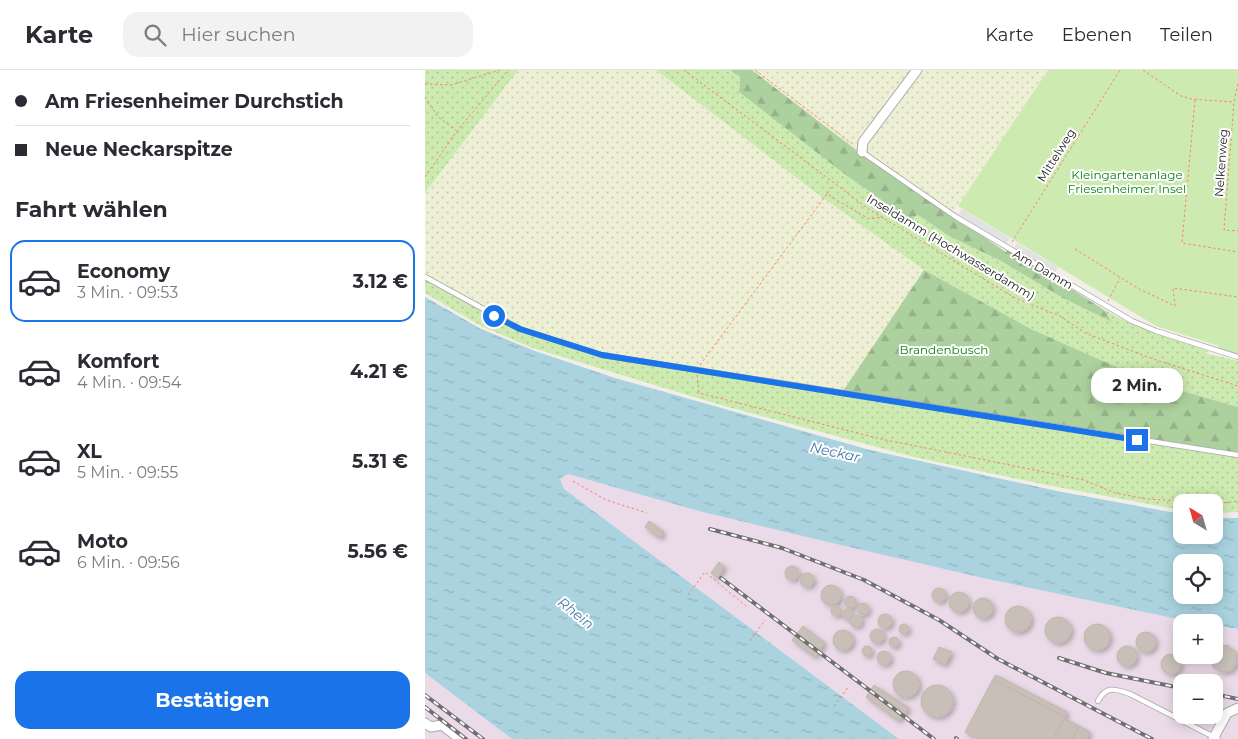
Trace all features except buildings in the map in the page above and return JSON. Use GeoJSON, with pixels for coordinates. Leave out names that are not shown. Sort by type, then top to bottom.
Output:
{"type":"FeatureCollection","features":[{"type":"Feature","properties":{"kind":"street"},"geometry":{"type":"LineString","coordinates":[[862,152],[863,142],[917,70]]}},
{"type":"Feature","properties":{"kind":"street"},"geometry":{"type":"LineString","coordinates":[[1215,739],[1227,713],[1238,708]]}},
{"type":"Feature","properties":{"kind":"street"},"geometry":{"type":"LineString","coordinates":[[427,728],[442,725],[460,739]]}},
{"type":"Feature","properties":{"kind":"lane","name":"Am Damm"},"geometry":{"type":"LineString","coordinates":[[862,152],[956,217],[1105,306],[1156,331],[1238,357]]}},
{"type":"Feature","properties":{"kind":"lane"},"geometry":{"type":"LineString","coordinates":[[425,277],[520,329],[602,355],[1238,455]]}},
{"type":"Feature","properties":{"kind":"lane"},"geometry":{"type":"LineString","coordinates":[[1098,701],[1103,692],[1108,689],[1123,692],[1215,739]]}},
{"type":"Feature","properties":{"kind":"path"},"geometry":{"type":"LineString","coordinates":[[425,84],[451,85],[500,70]]}},
{"type":"Feature","properties":{"kind":"path"},"geometry":{"type":"LineString","coordinates":[[425,177],[457,131],[507,70]]}},
{"type":"Feature","properties":{"kind":"path","name":"Inseldamm (Hochwasserdamm)"},"geometry":{"type":"LineString","coordinates":[[684,70],[833,185],[1015,298],[1060,316],[1085,333],[1153,359],[1238,386]]}},
{"type":"Feature","properties":{"kind":"path"},"geometry":{"type":"LineString","coordinates":[[755,70],[862,152]]}},
{"type":"Feature","properties":{"kind":"path","name":"Mittelweg"},"geometry":{"type":"LineString","coordinates":[[1008,249],[1120,70]]}},
{"type":"Feature","properties":{"kind":"path"},"geometry":{"type":"LineString","coordinates":[[1143,70],[1174,93],[1186,98],[1234,102]]}},
{"type":"Feature","properties":{"kind":"path","name":"Nelkenweg"},"geometry":{"type":"LineString","coordinates":[[1238,84],[1234,102],[1224,230],[1238,231]]}},
{"type":"Feature","properties":{"kind":"path"},"geometry":{"type":"LineString","coordinates":[[425,97],[438,117],[457,131]]}},
{"type":"Feature","properties":{"kind":"path"},"geometry":{"type":"LineString","coordinates":[[1195,100],[1182,244],[1238,252]]}},
{"type":"Feature","properties":{"kind":"path"},"geometry":{"type":"LineString","coordinates":[[833,185],[696,370],[699,393],[738,401],[881,439],[1084,480],[1115,493],[1147,499],[1173,501]]}},
{"type":"Feature","properties":{"kind":"path"},"geometry":{"type":"LineString","coordinates":[[827,194],[869,219],[882,217]]}},
{"type":"Feature","properties":{"kind":"path"},"geometry":{"type":"LineString","coordinates":[[1075,249],[1139,289],[1175,306],[1173,288],[1238,297]]}},
{"type":"Feature","properties":{"kind":"path"},"geometry":{"type":"LineString","coordinates":[[1105,306],[1120,278]]}},
{"type":"Feature","properties":{"kind":"path"},"geometry":{"type":"LineString","coordinates":[[573,482],[606,500],[647,513]]}},
{"type":"Feature","properties":{"kind":"path"},"geometry":{"type":"LineString","coordinates":[[1223,503],[1238,501]]}},
{"type":"Feature","properties":{"kind":"path"},"geometry":{"type":"LineString","coordinates":[[688,595],[705,572],[746,606]]}},
{"type":"Feature","properties":{"kind":"path"},"geometry":{"type":"LineString","coordinates":[[750,641],[765,620]]}},
{"type":"Feature","properties":{"kind":"path"},"geometry":{"type":"LineString","coordinates":[[833,706],[849,686]]}},
{"type":"Feature","properties":{"kind":"shaded area"},"geometry":{"type":"Polygon","coordinates":[[[962,209],[1010,238],[1004,247],[956,217],[962,209]]]}},
{"type":"Feature","properties":{"kind":"shaded area"},"geometry":{"type":"Polygon","coordinates":[[[1017,243],[1058,267],[1054,276],[1012,252],[1017,243]]]}},
{"type":"Feature","properties":{"kind":"shaded area"},"geometry":{"type":"Polygon","coordinates":[[[568,474],[752,524],[983,578],[1173,618],[1173,664],[1223,664],[1223,626],[1238,629],[1238,739],[899,739],[564,489],[560,479],[568,474]]]}},
{"type":"Feature","properties":{"kind":"shaded area"},"geometry":{"type":"Polygon","coordinates":[[[425,673],[512,739],[425,739],[425,673]]]}},
{"type":"Feature","properties":{"kind":"green space"},"geometry":{"type":"Polygon","coordinates":[[[425,70],[518,70],[425,193],[425,70]]]}},
{"type":"Feature","properties":{"kind":"green space"},"geometry":{"type":"Polygon","coordinates":[[[518,70],[656,70],[823,198],[924,270],[841,394],[602,355],[520,329],[425,277],[425,193],[518,70]]]}},
{"type":"Feature","properties":{"kind":"green space"},"geometry":{"type":"Polygon","coordinates":[[[656,70],[730,70],[740,77],[739,92],[847,176],[909,219],[918,215],[949,236],[1001,261],[1061,297],[1110,321],[1103,309],[1133,325],[1209,351],[1205,353],[1238,361],[1238,407],[1148,381],[1031,329],[924,270],[823,198],[656,70]]]}},
{"type":"Feature","properties":{"kind":"green space"},"geometry":{"type":"Polygon","coordinates":[[[730,70],[752,70],[860,153],[1006,252],[1008,249],[1103,309],[1112,322],[1061,297],[1001,261],[949,236],[918,215],[909,219],[847,176],[739,92],[740,77],[730,70]]]}},
{"type":"Feature","properties":{"kind":"green space"},"geometry":{"type":"Polygon","coordinates":[[[752,70],[1048,70],[951,216],[860,153],[752,70]]]}},
{"type":"Feature","properties":{"kind":"green space","name":"Kleingartenanlage Friesenheimer Insel"},"geometry":{"type":"Polygon","coordinates":[[[1048,70],[1238,70],[1238,355],[1219,350],[1219,346],[1156,326],[958,206],[1048,70]]]}},
{"type":"Feature","properties":{"kind":"green space","name":"Brandenbusch"},"geometry":{"type":"Polygon","coordinates":[[[924,270],[1031,329],[1148,381],[1238,407],[1238,455],[841,394],[924,270]]]}},
{"type":"Feature","properties":{"kind":"green space"},"geometry":{"type":"Polygon","coordinates":[[[425,277],[520,329],[602,355],[1238,455],[1238,512],[1223,513],[1223,494],[1173,494],[1173,509],[1047,485],[914,457],[717,404],[533,348],[481,326],[425,293],[425,277]]]}},
{"type":"Feature","properties":{"kind":"water"},"geometry":{"type":"Polygon","coordinates":[[[425,297],[481,329],[535,351],[615,378],[870,450],[1057,491],[1173,513],[1173,544],[1223,544],[1223,518],[1238,518],[1238,629],[1223,626],[1223,614],[1173,614],[1173,618],[983,578],[699,511],[568,474],[560,479],[564,489],[899,739],[512,739],[425,673],[425,297]]]}},
{"type":"Feature","properties":{"kind":"railway"},"geometry":{"type":"LineString","coordinates":[[710,529],[782,548],[864,580],[939,620],[998,659],[1152,739]]}},
{"type":"Feature","properties":{"kind":"railway"},"geometry":{"type":"LineString","coordinates":[[721,578],[934,739]]}},
{"type":"Feature","properties":{"kind":"railway"},"geometry":{"type":"LineString","coordinates":[[1059,658],[1106,673],[1173,686]]}},
{"type":"Feature","properties":{"kind":"railway"},"geometry":{"type":"LineString","coordinates":[[425,695],[483,739]]}},
{"type":"Feature","properties":{"kind":"railway"},"geometry":{"type":"LineString","coordinates":[[1223,696],[1238,699]]}},
{"type":"Feature","properties":{"kind":"railway"},"geometry":{"type":"LineString","coordinates":[[425,707],[466,739]]}},
{"type":"Feature","properties":{"kind":"route"},"geometry":{"type":"LineString","coordinates":[[494,316],[520,329],[602,355],[1137,440]]}},
{"type":"Feature","properties":{"kind":"water label","name":"Neckar"},"geometry":{"type":"Point","coordinates":[835,452]}},
{"type":"Feature","properties":{"kind":"water label","name":"Rhein"},"geometry":{"type":"Point","coordinates":[576,613]}}]}
